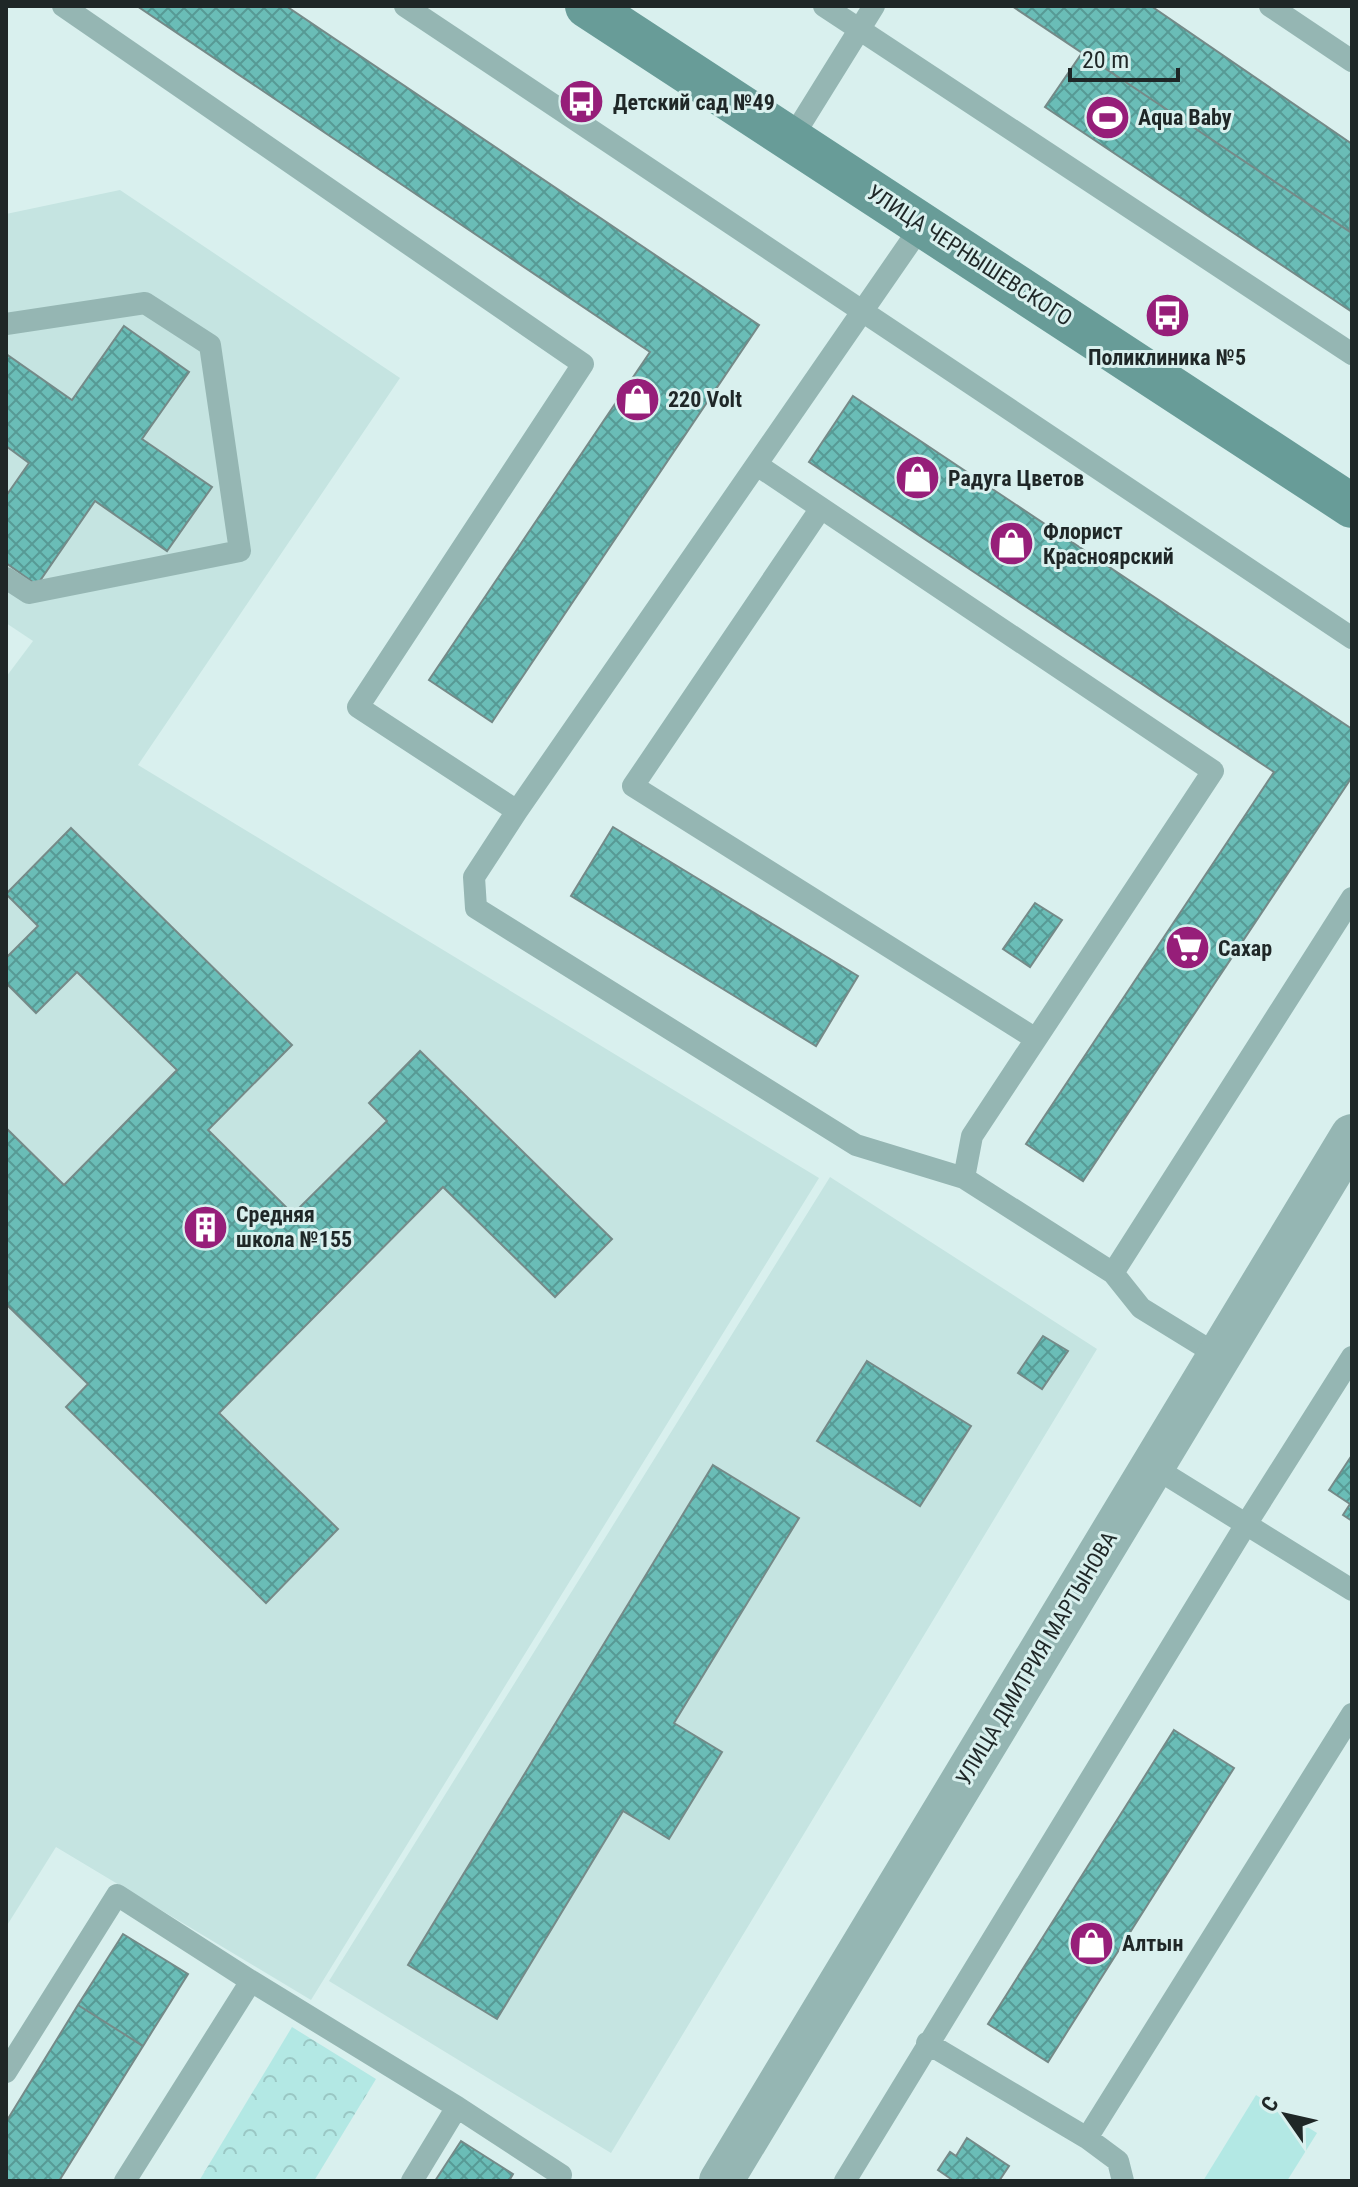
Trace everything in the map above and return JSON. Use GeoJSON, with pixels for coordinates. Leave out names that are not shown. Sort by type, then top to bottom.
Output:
{"type":"FeatureCollection","features":[{"type":"Feature","properties":{"kind":"main road","name":"УЛИЦА ЧЕРНЫШЕВСКОГО"},"geometry":{"type":"LineString","coordinates":[[587,6],[1352,506]]}},
{"type":"Feature","properties":{"kind":"street","name":"УЛИЦА ДМИТРИЯ МАРТЫНОВА"},"geometry":{"type":"LineString","coordinates":[[721,2181],[1352,1136]]}},
{"type":"Feature","properties":{"kind":"lane"},"geometry":{"type":"LineString","coordinates":[[63,6],[583,364],[358,707],[517,811]]}},
{"type":"Feature","properties":{"kind":"lane"},"geometry":{"type":"LineString","coordinates":[[405,6],[860,313],[1352,638]]}},
{"type":"Feature","properties":{"kind":"lane"},"geometry":{"type":"LineString","coordinates":[[824,6],[1352,354]]}},
{"type":"Feature","properties":{"kind":"lane"},"geometry":{"type":"LineString","coordinates":[[792,138],[874,6]]}},
{"type":"Feature","properties":{"kind":"lane"},"geometry":{"type":"LineString","coordinates":[[1270,6],[1352,61]]}},
{"type":"Feature","properties":{"kind":"lane"},"geometry":{"type":"LineString","coordinates":[[922,225],[517,811],[474,877],[476,908],[856,1145],[964,1178],[1113,1273],[1141,1308],[1219,1356]]}},
{"type":"Feature","properties":{"kind":"lane"},"geometry":{"type":"LineString","coordinates":[[6,324],[145,303],[210,345],[240,551],[29,593],[6,578]]}},
{"type":"Feature","properties":{"kind":"lane"},"geometry":{"type":"LineString","coordinates":[[757,465],[1213,771],[972,1136],[964,1178]]}},
{"type":"Feature","properties":{"kind":"lane"},"geometry":{"type":"LineString","coordinates":[[821,508],[633,786],[1036,1039]]}},
{"type":"Feature","properties":{"kind":"lane"},"geometry":{"type":"LineString","coordinates":[[1113,1273],[1352,898]]}},
{"type":"Feature","properties":{"kind":"lane"},"geometry":{"type":"LineString","coordinates":[[845,2181],[1245,1526],[1352,1357]]}},
{"type":"Feature","properties":{"kind":"lane"},"geometry":{"type":"LineString","coordinates":[[1152,1466],[1352,1590]]}},
{"type":"Feature","properties":{"kind":"lane"},"geometry":{"type":"LineString","coordinates":[[1087,2138],[1352,1714]]}},
{"type":"Feature","properties":{"kind":"lane"},"geometry":{"type":"LineString","coordinates":[[6,2072],[117,1895],[457,2107],[561,2175],[557,2181]]}},
{"type":"Feature","properties":{"kind":"lane"},"geometry":{"type":"LineString","coordinates":[[125,2181],[251,1981]]}},
{"type":"Feature","properties":{"kind":"lane"},"geometry":{"type":"LineString","coordinates":[[927,2043],[1087,2138],[1118,2161],[1123,2181]]}},
{"type":"Feature","properties":{"kind":"lane"},"geometry":{"type":"LineString","coordinates":[[412,2181],[457,2107]]}},
{"type":"Feature","properties":{"kind":"shaded area"},"geometry":{"type":"Polygon","coordinates":[[[120,190],[400,378],[138,765],[819,1178],[311,2000],[56,1847],[6,1927],[6,677],[33,641],[6,623],[6,214],[120,190]]]}},
{"type":"Feature","properties":{"kind":"shaded area"},"geometry":{"type":"Polygon","coordinates":[[[830,1177],[1097,1349],[611,2153],[329,1981],[830,1177]]]}},
{"type":"Feature","properties":{"kind":"green space"},"geometry":{"type":"Polygon","coordinates":[[[292,2027],[376,2079],[314,2181],[199,2181],[292,2027]]]}},
{"type":"Feature","properties":{"kind":"green space"},"geometry":{"type":"Polygon","coordinates":[[[1256,2095],[1317,2133],[1287,2181],[1203,2181],[1256,2095]]]}},
{"type":"Feature","properties":{"kind":"building"},"geometry":{"type":"Polygon","coordinates":[[[137,6],[286,6],[759,325],[492,722],[429,680],[650,352],[137,6]]]}},
{"type":"Feature","properties":{"kind":"building"},"geometry":{"type":"Polygon","coordinates":[[[1012,6],[1151,6],[1352,144],[1350,232],[1012,6]]]}},
{"type":"Feature","properties":{"kind":"building"},"geometry":{"type":"Polygon","coordinates":[[[1082,53],[1352,233],[1352,312],[1045,107],[1082,53]]]}},
{"type":"Feature","properties":{"kind":"building"},"geometry":{"type":"Polygon","coordinates":[[[124,326],[189,372],[142,439],[212,487],[167,551],[95,501],[37,585],[6,563],[6,496],[29,463],[6,446],[6,354],[72,400],[124,326]]]}},
{"type":"Feature","properties":{"kind":"building"},"geometry":{"type":"Polygon","coordinates":[[[853,396],[1352,729],[1352,777],[1083,1181],[1026,1144],[1274,772],[809,462],[853,396]]]}},
{"type":"Feature","properties":{"kind":"building"},"geometry":{"type":"Polygon","coordinates":[[[613,827],[858,976],[816,1046],[571,896],[613,827]]]}},
{"type":"Feature","properties":{"kind":"building","name":"Средняя школа №155"},"geometry":{"type":"Polygon","coordinates":[[[71,828],[292,1045],[208,1130],[293,1214],[387,1121],[369,1103],[420,1051],[612,1239],[555,1297],[443,1187],[219,1413],[338,1529],[266,1603],[66,1407],[88,1384],[6,1304],[6,1128],[64,1185],[177,1070],[77,972],[36,1013],[6,983],[6,958],[38,926],[6,894],[71,828]]]}},
{"type":"Feature","properties":{"kind":"building"},"geometry":{"type":"Polygon","coordinates":[[[1035,903],[1062,920],[1030,967],[1003,949],[1035,903]]]}},
{"type":"Feature","properties":{"kind":"building"},"geometry":{"type":"Polygon","coordinates":[[[1043,1336],[1068,1351],[1042,1389],[1018,1373],[1043,1336]]]}},
{"type":"Feature","properties":{"kind":"building"},"geometry":{"type":"Polygon","coordinates":[[[867,1361],[971,1426],[920,1506],[817,1441],[867,1361]]]}},
{"type":"Feature","properties":{"kind":"building"},"geometry":{"type":"Polygon","coordinates":[[[1352,1455],[1352,1521],[1343,1515],[1350,1504],[1329,1490],[1352,1455]]]}},
{"type":"Feature","properties":{"kind":"building"},"geometry":{"type":"Polygon","coordinates":[[[713,1465],[799,1518],[674,1723],[722,1752],[669,1839],[623,1811],[497,2019],[408,1965],[713,1465]]]}},
{"type":"Feature","properties":{"kind":"building"},"geometry":{"type":"Polygon","coordinates":[[[1174,1730],[1234,1768],[1048,2062],[988,2024],[1174,1730]]]}},
{"type":"Feature","properties":{"kind":"building"},"geometry":{"type":"Polygon","coordinates":[[[123,1934],[188,1974],[143,2046],[78,2005],[123,1934]]]}},
{"type":"Feature","properties":{"kind":"building"},"geometry":{"type":"Polygon","coordinates":[[[78,2005],[143,2046],[59,2181],[6,2181],[6,2122],[78,2005]]]}},
{"type":"Feature","properties":{"kind":"building"},"geometry":{"type":"Polygon","coordinates":[[[967,2138],[1009,2166],[999,2181],[950,2181],[938,2170],[950,2152],[956,2156],[967,2138]]]}},
{"type":"Feature","properties":{"kind":"building"},"geometry":{"type":"Polygon","coordinates":[[[461,2141],[513,2174],[509,2181],[435,2181],[461,2141]]]}},
{"type":"Feature","properties":{"kind":"place","name":"Детский сад №49"},"geometry":{"type":"Point","coordinates":[582,102]}},
{"type":"Feature","properties":{"kind":"place","name":"Aqua Baby"},"geometry":{"type":"Point","coordinates":[1107,117]}},
{"type":"Feature","properties":{"kind":"place","name":"Поликлиника №5"},"geometry":{"type":"Point","coordinates":[1167,316]}},
{"type":"Feature","properties":{"kind":"place","name":"220 Volt"},"geometry":{"type":"Point","coordinates":[637,399]}},
{"type":"Feature","properties":{"kind":"place","name":"Радуга Цветов"},"geometry":{"type":"Point","coordinates":[917,478]}},
{"type":"Feature","properties":{"kind":"place","name":"Флорист Красноярский"},"geometry":{"type":"Point","coordinates":[1012,544]}},
{"type":"Feature","properties":{"kind":"place","name":"Сахар"},"geometry":{"type":"Point","coordinates":[1187,948]}},
{"type":"Feature","properties":{"kind":"place","name":"Средняя школа №155"},"geometry":{"type":"Point","coordinates":[205,1227]}},
{"type":"Feature","properties":{"kind":"place","name":"Алтын"},"geometry":{"type":"Point","coordinates":[1091,1943]}}]}
